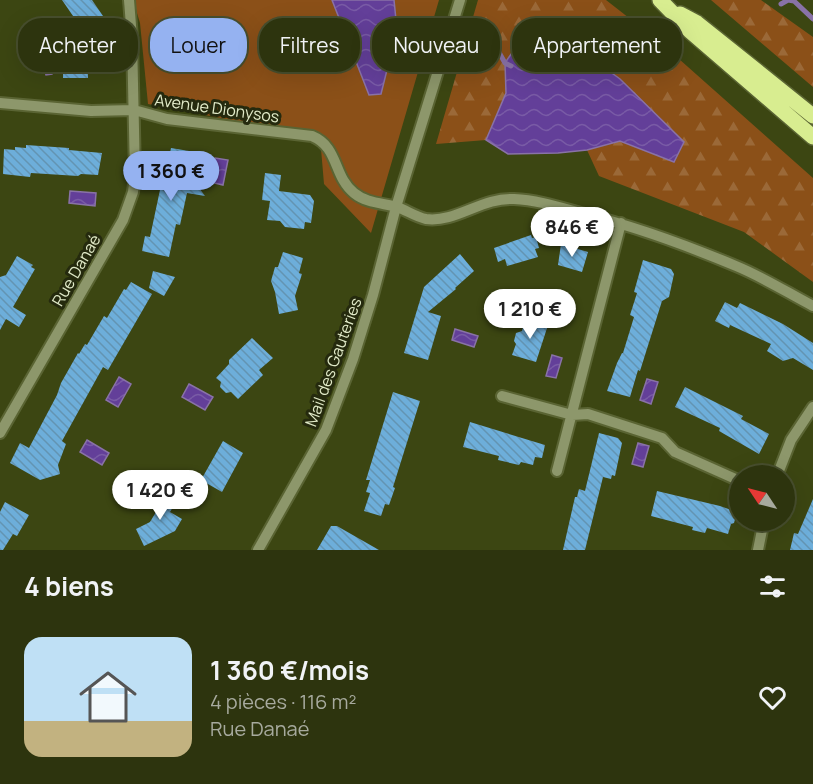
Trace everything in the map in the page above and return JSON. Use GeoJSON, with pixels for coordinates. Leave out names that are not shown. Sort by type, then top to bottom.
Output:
{"type":"FeatureCollection","features":[{"type":"Feature","properties":{"kind":"main road"},"geometry":{"type":"LineString","coordinates":[[665,4],[697,23],[813,116]]}},
{"type":"Feature","properties":{"kind":"main road"},"geometry":{"type":"LineString","coordinates":[[665,4],[690,31],[813,137]]}},
{"type":"Feature","properties":{"kind":"street","name":"Rue Danaé"},"geometry":{"type":"LineString","coordinates":[[0,433],[123,220],[133,192],[134,110],[129,0]]}},
{"type":"Feature","properties":{"kind":"street","name":"Mail des Gauteries"},"geometry":{"type":"LineString","coordinates":[[258,550],[326,430],[356,348],[396,207],[460,0]]}},
{"type":"Feature","properties":{"kind":"street","name":"Avenue Dionysos"},"geometry":{"type":"LineString","coordinates":[[0,103],[91,111],[134,110],[167,119],[312,136],[320,139],[330,148],[336,166],[354,193],[370,201],[396,207],[427,219],[452,217],[491,201],[525,200],[621,223],[738,267],[813,306]]}},
{"type":"Feature","properties":{"kind":"street"},"geometry":{"type":"LineString","coordinates":[[557,471],[621,223]]}},
{"type":"Feature","properties":{"kind":"street"},"geometry":{"type":"LineString","coordinates":[[502,396],[572,415],[588,414],[662,438],[675,452],[729,476]]}},
{"type":"Feature","properties":{"kind":"street"},"geometry":{"type":"LineString","coordinates":[[781,465],[791,440],[813,407]]}},
{"type":"Feature","properties":{"kind":"street"},"geometry":{"type":"LineString","coordinates":[[758,550],[762,531]]}},
{"type":"Feature","properties":{"kind":"green space"},"geometry":{"type":"Polygon","coordinates":[[[133,0],[439,0],[434,18],[372,18],[372,72],[418,72],[371,233],[324,184],[320,137],[148,104],[140,23],[133,0]]]}},
{"type":"Feature","properties":{"kind":"green space"},"geometry":{"type":"Polygon","coordinates":[[[478,0],[606,0],[629,18],[512,18],[512,53],[505,63],[506,93],[486,140],[436,144],[457,72],[500,72],[500,18],[473,18],[478,0]]]}},
{"type":"Feature","properties":{"kind":"green space"},"geometry":{"type":"Polygon","coordinates":[[[711,0],[761,0],[813,37],[813,87],[711,0]]]}},
{"type":"Feature","properties":{"kind":"green space"},"geometry":{"type":"Polygon","coordinates":[[[682,62],[813,178],[813,282],[744,232],[599,176],[587,150],[620,141],[674,162],[683,142],[620,79],[609,72],[682,72],[682,62]]]}},
{"type":"Feature","properties":{"kind":"water"},"geometry":{"type":"Polygon","coordinates":[[[332,0],[394,0],[396,18],[372,18],[372,72],[386,72],[381,94],[369,95],[360,72],[360,18],[339,18],[332,0]]]}},
{"type":"Feature","properties":{"kind":"water"},"geometry":{"type":"Polygon","coordinates":[[[512,53],[512,72],[610,72],[684,142],[674,162],[620,141],[587,150],[508,154],[486,140],[506,93],[505,63],[512,53]]]}},
{"type":"Feature","properties":{"kind":"water"},"geometry":{"type":"Polygon","coordinates":[[[215,158],[228,160],[223,185],[210,182],[215,158]]]}},
{"type":"Feature","properties":{"kind":"water"},"geometry":{"type":"Polygon","coordinates":[[[70,191],[96,193],[95,206],[69,203],[70,191]]]}},
{"type":"Feature","properties":{"kind":"water"},"geometry":{"type":"Polygon","coordinates":[[[455,329],[478,336],[474,347],[452,340],[455,329]]]}},
{"type":"Feature","properties":{"kind":"water"},"geometry":{"type":"Polygon","coordinates":[[[552,355],[562,358],[556,378],[546,376],[552,355]]]}},
{"type":"Feature","properties":{"kind":"water"},"geometry":{"type":"Polygon","coordinates":[[[119,377],[131,384],[118,407],[106,400],[119,377]]]}},
{"type":"Feature","properties":{"kind":"water"},"geometry":{"type":"Polygon","coordinates":[[[647,379],[658,382],[651,404],[640,400],[647,379]]]}},
{"type":"Feature","properties":{"kind":"water"},"geometry":{"type":"Polygon","coordinates":[[[189,384],[213,397],[205,410],[182,397],[189,384]]]}},
{"type":"Feature","properties":{"kind":"water"},"geometry":{"type":"Polygon","coordinates":[[[87,440],[109,453],[102,465],[80,452],[87,440]]]}},
{"type":"Feature","properties":{"kind":"water"},"geometry":{"type":"Polygon","coordinates":[[[638,443],[649,446],[643,467],[632,464],[638,443]]]}},
{"type":"Feature","properties":{"kind":"water"},"geometry":{"type":"Polygon","coordinates":[[[127,476],[149,488],[142,500],[120,488],[127,476]]]}},
{"type":"Feature","properties":{"kind":"building"},"geometry":{"type":"Polygon","coordinates":[[[62,0],[92,0],[103,16],[100,18],[74,18],[62,0]]]}},
{"type":"Feature","properties":{"kind":"building"},"geometry":{"type":"Polygon","coordinates":[[[63,72],[88,72],[88,78],[63,78],[63,72]]]}},
{"type":"Feature","properties":{"kind":"building"},"geometry":{"type":"Polygon","coordinates":[[[26,145],[102,153],[98,175],[31,173],[30,177],[3,174],[4,149],[26,148],[26,145]]]}},
{"type":"Feature","properties":{"kind":"building"},"geometry":{"type":"Polygon","coordinates":[[[171,148],[195,152],[190,176],[205,196],[187,193],[180,225],[176,224],[169,257],[142,251],[145,236],[150,237],[171,148]]]}},
{"type":"Feature","properties":{"kind":"building"},"geometry":{"type":"Polygon","coordinates":[[[265,173],[281,175],[279,191],[310,195],[314,201],[311,223],[305,222],[304,229],[285,227],[280,221],[267,220],[270,201],[262,200],[265,173]]]}},
{"type":"Feature","properties":{"kind":"building"},"geometry":{"type":"Polygon","coordinates":[[[531,235],[532,238],[536,237],[539,248],[535,249],[538,257],[507,266],[505,259],[498,262],[494,248],[531,235]]]}},
{"type":"Feature","properties":{"kind":"building"},"geometry":{"type":"Polygon","coordinates":[[[561,244],[588,252],[582,272],[558,265],[561,244]]]}},
{"type":"Feature","properties":{"kind":"building"},"geometry":{"type":"Polygon","coordinates":[[[283,252],[303,258],[299,273],[302,274],[295,296],[298,310],[279,314],[271,281],[283,252]]]}},
{"type":"Feature","properties":{"kind":"building"},"geometry":{"type":"Polygon","coordinates":[[[460,254],[474,271],[428,312],[441,316],[428,360],[404,353],[424,287],[460,254]]]}},
{"type":"Feature","properties":{"kind":"building"},"geometry":{"type":"Polygon","coordinates":[[[17,256],[33,265],[31,267],[35,269],[13,307],[26,315],[19,327],[6,319],[0,330],[0,277],[6,275],[17,256]]]}},
{"type":"Feature","properties":{"kind":"building"},"geometry":{"type":"Polygon","coordinates":[[[643,260],[671,269],[674,274],[669,297],[662,301],[630,397],[607,391],[623,353],[634,317],[630,315],[643,260]]]}},
{"type":"Feature","properties":{"kind":"building"},"geometry":{"type":"Polygon","coordinates":[[[153,271],[175,277],[164,296],[149,288],[153,271]]]}},
{"type":"Feature","properties":{"kind":"building"},"geometry":{"type":"Polygon","coordinates":[[[131,282],[152,294],[108,370],[103,367],[62,441],[66,444],[58,465],[60,474],[40,480],[10,463],[20,443],[29,448],[78,353],[85,344],[87,345],[104,316],[107,318],[124,289],[126,290],[131,282]]]}},
{"type":"Feature","properties":{"kind":"building"},"geometry":{"type":"Polygon","coordinates":[[[725,302],[737,308],[740,303],[783,324],[813,343],[813,370],[793,358],[783,361],[767,351],[771,344],[730,325],[729,328],[715,321],[725,302]]]}},
{"type":"Feature","properties":{"kind":"building"},"geometry":{"type":"Polygon","coordinates":[[[525,318],[548,325],[536,362],[512,355],[516,344],[514,341],[516,333],[522,331],[525,318]]]}},
{"type":"Feature","properties":{"kind":"building"},"geometry":{"type":"Polygon","coordinates":[[[252,338],[273,358],[259,370],[263,375],[238,399],[231,392],[226,393],[220,387],[221,382],[216,378],[229,364],[229,360],[252,338]]]}},
{"type":"Feature","properties":{"kind":"building"},"geometry":{"type":"Polygon","coordinates":[[[685,387],[743,416],[741,419],[769,434],[759,454],[719,431],[720,428],[675,407],[685,387]]]}},
{"type":"Feature","properties":{"kind":"building"},"geometry":{"type":"Polygon","coordinates":[[[393,392],[420,401],[393,487],[395,488],[389,505],[385,504],[381,516],[364,511],[370,493],[366,492],[370,480],[366,480],[393,392]]]}},
{"type":"Feature","properties":{"kind":"building"},"geometry":{"type":"Polygon","coordinates":[[[470,422],[545,445],[542,458],[535,457],[533,465],[521,462],[519,465],[498,460],[499,456],[463,447],[470,422]]]}},
{"type":"Feature","properties":{"kind":"building"},"geometry":{"type":"Polygon","coordinates":[[[599,433],[618,438],[622,443],[615,476],[612,475],[611,479],[603,477],[585,550],[563,550],[575,497],[579,489],[585,491],[599,433]]]}},
{"type":"Feature","properties":{"kind":"building"},"geometry":{"type":"Polygon","coordinates":[[[223,441],[243,453],[222,492],[201,480],[223,441]]]}},
{"type":"Feature","properties":{"kind":"building"},"geometry":{"type":"Polygon","coordinates":[[[161,491],[177,500],[170,512],[182,519],[175,531],[144,546],[136,529],[150,522],[159,507],[153,503],[161,491]]]}},
{"type":"Feature","properties":{"kind":"building"},"geometry":{"type":"Polygon","coordinates":[[[657,491],[729,509],[729,531],[728,534],[707,528],[705,533],[692,530],[693,527],[651,516],[657,491]]]}},
{"type":"Feature","properties":{"kind":"building"},"geometry":{"type":"Polygon","coordinates":[[[813,499],[813,550],[790,550],[794,533],[798,534],[813,499]]]}},
{"type":"Feature","properties":{"kind":"building"},"geometry":{"type":"Polygon","coordinates":[[[5,502],[29,515],[17,536],[13,534],[3,550],[0,550],[0,512],[5,502]]]}},
{"type":"Feature","properties":{"kind":"building"},"geometry":{"type":"Polygon","coordinates":[[[331,526],[337,526],[379,550],[317,550],[331,526]]]}},
{"type":"Feature","properties":{"kind":"waterway"},"geometry":{"type":"LineString","coordinates":[[781,4],[788,0],[794,1],[813,19]]}},
{"type":"Feature","properties":{"kind":"waterway"},"geometry":{"type":"LineString","coordinates":[[500,54],[505,63],[511,66]]}}]}
